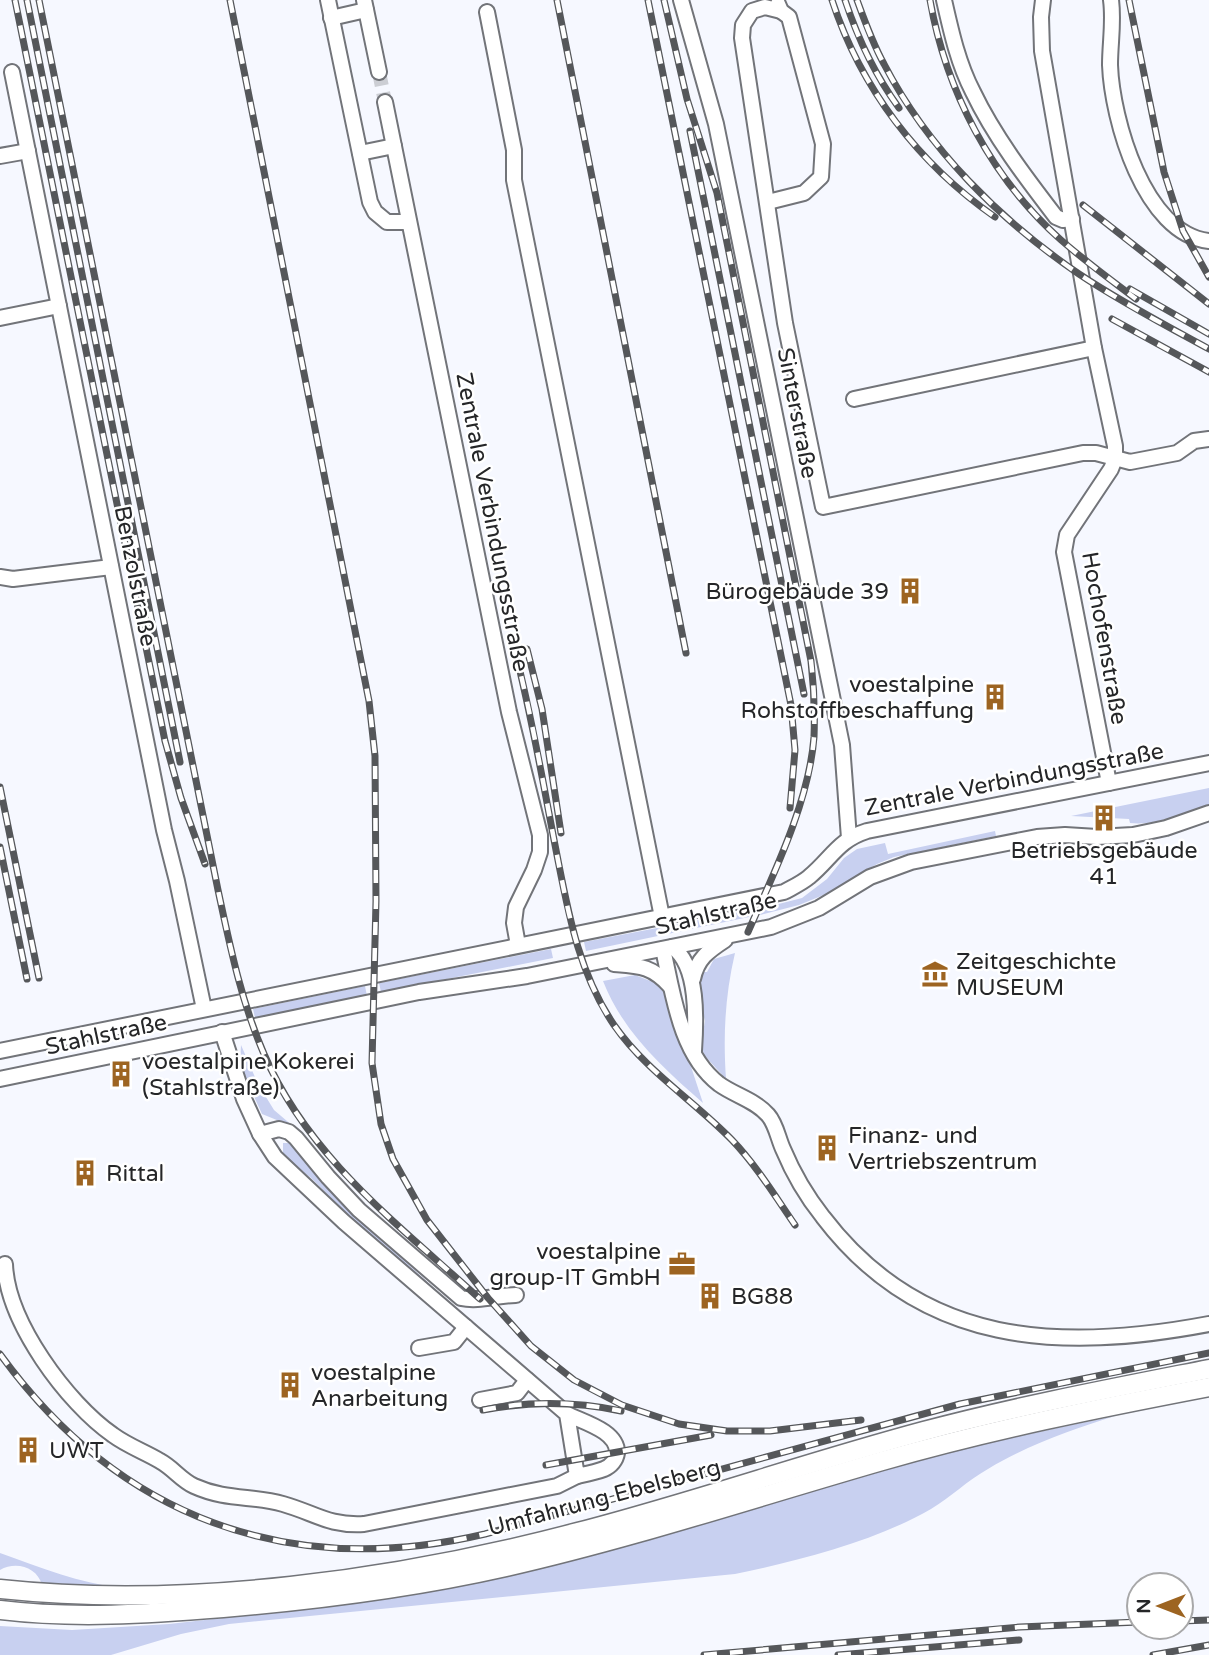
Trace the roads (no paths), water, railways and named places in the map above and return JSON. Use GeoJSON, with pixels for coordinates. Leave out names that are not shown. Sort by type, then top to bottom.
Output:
{"type":"FeatureCollection","features":[{"type":"Feature","properties":{"kind":"main road","name":"Umfahrung Ebelsberg"},"geometry":{"type":"LineString","coordinates":[[0,1589],[113,1595],[168,1594],[323,1581],[434,1564],[590,1529],[923,1431],[1059,1398],[1209,1369]]}},
{"type":"Feature","properties":{"kind":"main road","name":"Umfahrung Ebelsberg"},"geometry":{"type":"LineString","coordinates":[[0,1610],[78,1615],[198,1610],[327,1597],[438,1581],[671,1525],[981,1434],[1209,1387]]}},
{"type":"Feature","properties":{"kind":"street"},"geometry":{"type":"LineString","coordinates":[[327,0],[370,202],[375,212],[387,222],[409,222]]}},
{"type":"Feature","properties":{"kind":"street","name":"Sinterstraße"},"geometry":{"type":"LineString","coordinates":[[681,0],[716,124],[831,691],[844,761],[849,838]]}},
{"type":"Feature","properties":{"kind":"street"},"geometry":{"type":"LineString","coordinates":[[944,0],[956,48],[972,91],[989,121],[1056,217],[1063,220],[1072,219]]}},
{"type":"Feature","properties":{"kind":"street"},"geometry":{"type":"LineString","coordinates":[[1043,0],[1042,51],[1094,348],[1115,446],[1115,459]]}},
{"type":"Feature","properties":{"kind":"street"},"geometry":{"type":"LineString","coordinates":[[1111,0],[1111,76],[1115,110],[1128,155],[1144,187],[1174,225],[1209,241]]}},
{"type":"Feature","properties":{"kind":"street"},"geometry":{"type":"LineString","coordinates":[[331,18],[365,5],[379,72]]}},
{"type":"Feature","properties":{"kind":"street"},"geometry":{"type":"LineString","coordinates":[[768,202],[804,193],[821,177],[823,144],[789,17],[778,6],[752,11],[743,25],[742,38],[785,323],[823,507],[1083,453],[1096,453],[1130,462],[1177,453],[1194,441],[1209,439]]}},
{"type":"Feature","properties":{"kind":"street"},"geometry":{"type":"LineString","coordinates":[[487,12],[514,150],[514,180],[662,917]]}},
{"type":"Feature","properties":{"kind":"street","name":"Benzolstraße"},"geometry":{"type":"LineString","coordinates":[[12,72],[164,830],[204,1009]]}},
{"type":"Feature","properties":{"kind":"street","name":"Zentrale Verbindungsstraße"},"geometry":{"type":"LineString","coordinates":[[385,102],[509,712],[540,835],[540,852],[534,870],[516,907],[514,923],[518,945]]}},
{"type":"Feature","properties":{"kind":"street"},"geometry":{"type":"LineString","coordinates":[[360,153],[394,146]]}},
{"type":"Feature","properties":{"kind":"street"},"geometry":{"type":"LineString","coordinates":[[0,156],[28,151]]}},
{"type":"Feature","properties":{"kind":"street"},"geometry":{"type":"LineString","coordinates":[[0,318],[59,306]]}},
{"type":"Feature","properties":{"kind":"street"},"geometry":{"type":"LineString","coordinates":[[854,399],[1094,348]]}},
{"type":"Feature","properties":{"kind":"street","name":"Hochofenstraße"},"geometry":{"type":"LineString","coordinates":[[1109,783],[1064,552],[1067,535],[1115,459]]}},
{"type":"Feature","properties":{"kind":"street"},"geometry":{"type":"LineString","coordinates":[[1,580],[111,567]]}},
{"type":"Feature","properties":{"kind":"street","name":"Zentrale Verbindungsstraße"},"geometry":{"type":"LineString","coordinates":[[0,1051],[784,891],[810,877],[849,838],[867,831],[1209,763]]}},
{"type":"Feature","properties":{"kind":"street","name":"Stahlstraße"},"geometry":{"type":"LineString","coordinates":[[0,1079],[419,992],[490,983],[732,935],[789,921],[819,908],[870,877],[911,862],[1037,837],[1133,835],[1166,828],[1209,813]]}},
{"type":"Feature","properties":{"kind":"street"},"geometry":{"type":"LineString","coordinates":[[692,987],[696,965],[700,959],[732,935]]}},
{"type":"Feature","properties":{"kind":"street"},"geometry":{"type":"LineString","coordinates":[[668,948],[684,956],[692,987],[696,1024],[694,1054]]}},
{"type":"Feature","properties":{"kind":"street"},"geometry":{"type":"LineString","coordinates":[[668,948],[671,987],[682,1027],[704,1070],[719,1084],[768,1114],[801,1185],[823,1217],[849,1248],[910,1295],[943,1313],[992,1329],[1050,1338],[1131,1335],[1209,1324]]}},
{"type":"Feature","properties":{"kind":"street"},"geometry":{"type":"LineString","coordinates":[[595,963],[649,968],[671,987]]}},
{"type":"Feature","properties":{"kind":"street"},"geometry":{"type":"LineString","coordinates":[[5,1264],[7,1286],[18,1319],[35,1349],[75,1400],[113,1435],[158,1459],[194,1486],[229,1497],[281,1503],[321,1519],[348,1525],[557,1486],[577,1476],[606,1469],[617,1457],[614,1440],[606,1433],[567,1414],[527,1381],[275,1157],[260,1134],[230,1062],[222,1032]]}},
{"type":"Feature","properties":{"kind":"street"},"geometry":{"type":"LineString","coordinates":[[260,1134],[279,1129],[289,1132],[359,1210],[461,1298],[471,1300],[496,1295],[516,1295]]}},
{"type":"Feature","properties":{"kind":"street"},"geometry":{"type":"LineString","coordinates":[[419,1348],[454,1342],[466,1327]]}},
{"type":"Feature","properties":{"kind":"street"},"geometry":{"type":"LineString","coordinates":[[480,1400],[517,1393],[527,1381]]}},
{"type":"Feature","properties":{"kind":"street"},"geometry":{"type":"LineString","coordinates":[[567,1414],[577,1476]]}},
{"type":"Feature","properties":{"kind":"tunnel"},"geometry":{"type":"LineString","coordinates":[[379,72],[385,102]]}},
{"type":"Feature","properties":{"kind":"railway"},"geometry":{"type":"LineString","coordinates":[[15,0],[165,741],[181,798],[205,864]]}},
{"type":"Feature","properties":{"kind":"railway"},"geometry":{"type":"LineString","coordinates":[[27,0],[180,762]]}},
{"type":"Feature","properties":{"kind":"railway"},"geometry":{"type":"LineString","coordinates":[[39,0],[218,890],[249,1014],[264,1054],[283,1091],[330,1157],[388,1216],[480,1299]]}},
{"type":"Feature","properties":{"kind":"railway"},"geometry":{"type":"LineString","coordinates":[[230,0],[369,701],[375,756],[376,901],[372,1063],[381,1124],[393,1159],[427,1220],[488,1298],[531,1346],[574,1380],[622,1405],[679,1424],[727,1431],[770,1431],[861,1420]]}},
{"type":"Feature","properties":{"kind":"railway"},"geometry":{"type":"LineString","coordinates":[[557,0],[686,653]]}},
{"type":"Feature","properties":{"kind":"railway"},"geometry":{"type":"LineString","coordinates":[[648,0],[791,705],[795,750],[790,808]]}},
{"type":"Feature","properties":{"kind":"railway"},"geometry":{"type":"LineString","coordinates":[[664,0],[687,99],[717,193],[812,671],[814,737],[805,787],[789,837],[748,932]]}},
{"type":"Feature","properties":{"kind":"railway"},"geometry":{"type":"LineString","coordinates":[[832,0],[859,64],[896,122],[942,173],[995,217]]}},
{"type":"Feature","properties":{"kind":"railway"},"geometry":{"type":"LineString","coordinates":[[845,0],[868,56],[899,108]]}},
{"type":"Feature","properties":{"kind":"railway"},"geometry":{"type":"LineString","coordinates":[[857,0],[876,49],[902,95],[944,154],[995,207],[1079,274],[1209,349]]}},
{"type":"Feature","properties":{"kind":"railway"},"geometry":{"type":"LineString","coordinates":[[930,0],[947,67],[975,131],[993,161],[1036,216],[1061,240],[1136,299]]}},
{"type":"Feature","properties":{"kind":"railway"},"geometry":{"type":"LineString","coordinates":[[1129,0],[1164,172],[1183,231],[1209,277]]}},
{"type":"Feature","properties":{"kind":"railway"},"geometry":{"type":"LineString","coordinates":[[690,131],[804,694]]}},
{"type":"Feature","properties":{"kind":"railway"},"geometry":{"type":"LineString","coordinates":[[1083,205],[1209,304]]}},
{"type":"Feature","properties":{"kind":"railway"},"geometry":{"type":"LineString","coordinates":[[1130,289],[1209,334]]}},
{"type":"Feature","properties":{"kind":"railway"},"geometry":{"type":"LineString","coordinates":[[1112,319],[1209,372]]}},
{"type":"Feature","properties":{"kind":"railway"},"geometry":{"type":"LineString","coordinates":[[527,649],[542,709],[561,833]]}},
{"type":"Feature","properties":{"kind":"railway"},"geometry":{"type":"LineString","coordinates":[[515,651],[570,918],[591,984],[627,1042],[732,1140],[757,1170],[795,1225]]}},
{"type":"Feature","properties":{"kind":"railway"},"geometry":{"type":"LineString","coordinates":[[0,787],[39,978]]}},
{"type":"Feature","properties":{"kind":"railway"},"geometry":{"type":"LineString","coordinates":[[0,847],[27,979]]}},
{"type":"Feature","properties":{"kind":"railway"},"geometry":{"type":"LineString","coordinates":[[0,1354],[47,1411],[98,1458],[154,1495],[214,1523],[277,1541],[343,1548],[413,1546],[485,1534],[960,1404],[1209,1353]]}},
{"type":"Feature","properties":{"kind":"railway"},"geometry":{"type":"LineString","coordinates":[[483,1410],[552,1403],[621,1411]]}},
{"type":"Feature","properties":{"kind":"railway"},"geometry":{"type":"LineString","coordinates":[[546,1465],[711,1435]]}},
{"type":"Feature","properties":{"kind":"railway"},"geometry":{"type":"LineString","coordinates":[[1195,1620],[1209,1620]]}},
{"type":"Feature","properties":{"kind":"railway"},"geometry":{"type":"LineString","coordinates":[[704,1655],[1020,1627],[1125,1623]]}},
{"type":"Feature","properties":{"kind":"railway"},"geometry":{"type":"LineString","coordinates":[[838,1655],[1019,1640]]}},
{"type":"Feature","properties":{"kind":"railway"},"geometry":{"type":"LineString","coordinates":[[1153,1655],[1209,1645]]}},
{"type":"Feature","properties":{"kind":"place","name":"Bürogebäude 39"},"geometry":{"type":"Point","coordinates":[910,591]}},
{"type":"Feature","properties":{"kind":"place","name":"voestalpine Rohstoffbeschaffung"},"geometry":{"type":"Point","coordinates":[995,697]}},
{"type":"Feature","properties":{"kind":"place","name":"Betriebsgebäude 41"},"geometry":{"type":"Point","coordinates":[1104,818]}},
{"type":"Feature","properties":{"kind":"place","name":"Zeitgeschichte MUSEUM"},"geometry":{"type":"Point","coordinates":[935,974]}},
{"type":"Feature","properties":{"kind":"place","name":"voestalpine Kokerei (Stahlstraße)"},"geometry":{"type":"Point","coordinates":[121,1074]}},
{"type":"Feature","properties":{"kind":"place","name":"Finanz- und Vertriebszentrum"},"geometry":{"type":"Point","coordinates":[827,1148]}},
{"type":"Feature","properties":{"kind":"place","name":"Rittal"},"geometry":{"type":"Point","coordinates":[85,1173]}},
{"type":"Feature","properties":{"kind":"place","name":"voestalpine group-IT GmbH"},"geometry":{"type":"Point","coordinates":[682,1264]}},
{"type":"Feature","properties":{"kind":"place","name":"BG88"},"geometry":{"type":"Point","coordinates":[710,1296]}},
{"type":"Feature","properties":{"kind":"place","name":"voestalpine Anarbeitung"},"geometry":{"type":"Point","coordinates":[290,1385]}},
{"type":"Feature","properties":{"kind":"place","name":"UWT"},"geometry":{"type":"Point","coordinates":[28,1450]}}]}
